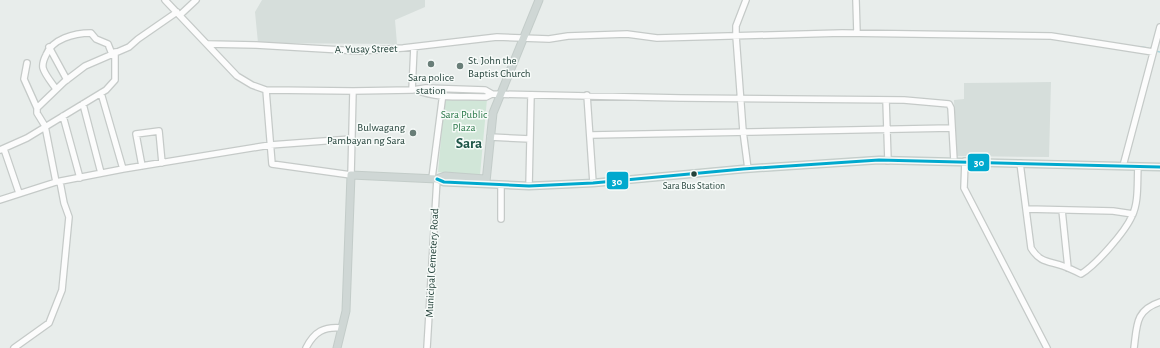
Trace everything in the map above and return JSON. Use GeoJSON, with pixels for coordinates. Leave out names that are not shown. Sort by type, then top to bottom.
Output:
{"type":"FeatureCollection","features":[{"type":"Feature","properties":{"kind":"main road"},"geometry":{"type":"LineString","coordinates":[[485,181],[493,113],[540,0]]}},
{"type":"Feature","properties":{"kind":"main road"},"geometry":{"type":"LineString","coordinates":[[337,348],[346,310],[351,175],[434,178],[444,182],[477,184],[485,181],[501,185],[529,186],[593,183],[748,169],[888,160],[1160,167]]}},
{"type":"Feature","properties":{"kind":"street"},"geometry":{"type":"LineString","coordinates":[[165,0],[237,76],[252,85],[266,90],[353,91],[415,90],[426,88],[485,90],[492,94]]}},
{"type":"Feature","properties":{"kind":"street"},"geometry":{"type":"LineString","coordinates":[[37,108],[56,89],[85,66],[129,47],[138,39],[178,14],[196,0]]}},
{"type":"Feature","properties":{"kind":"street"},"geometry":{"type":"LineString","coordinates":[[746,0],[736,26],[736,36],[740,98],[748,169]]}},
{"type":"Feature","properties":{"kind":"street"},"geometry":{"type":"LineString","coordinates":[[856,0],[856,33]]}},
{"type":"Feature","properties":{"kind":"street"},"geometry":{"type":"LineString","coordinates":[[1123,166],[1160,26]]}},
{"type":"Feature","properties":{"kind":"street"},"geometry":{"type":"LineString","coordinates":[[19,193],[2,149],[27,138],[112,85],[115,80],[114,53],[108,44],[96,39],[91,33],[62,38],[49,47],[42,64],[56,89]]}},
{"type":"Feature","properties":{"kind":"street","name":"A. Yusay Street"},"geometry":{"type":"LineString","coordinates":[[208,44],[256,45],[359,51],[414,47],[472,38],[549,39],[568,36],[627,34],[657,38],[856,33],[1051,36],[1153,52]]}},
{"type":"Feature","properties":{"kind":"street"},"geometry":{"type":"LineString","coordinates":[[49,47],[67,80]]}},
{"type":"Feature","properties":{"kind":"street"},"geometry":{"type":"LineString","coordinates":[[414,47],[415,90]]}},
{"type":"Feature","properties":{"kind":"street"},"geometry":{"type":"LineString","coordinates":[[14,348],[49,323],[62,290],[69,217],[58,182],[45,126],[37,113],[37,108],[24,79],[27,63]]}},
{"type":"Feature","properties":{"kind":"street","name":"Municipal Cemetery Road"},"geometry":{"type":"LineString","coordinates":[[427,348],[434,178],[442,95],[444,89]]}},
{"type":"Feature","properties":{"kind":"street"},"geometry":{"type":"LineString","coordinates":[[266,90],[271,162],[274,166],[351,175],[353,91]]}},
{"type":"Feature","properties":{"kind":"street"},"geometry":{"type":"LineString","coordinates":[[415,90],[424,93],[442,95],[486,97],[492,94],[587,95],[886,100],[949,104],[951,108],[954,161]]}},
{"type":"Feature","properties":{"kind":"street"},"geometry":{"type":"LineString","coordinates":[[101,93],[123,169]]}},
{"type":"Feature","properties":{"kind":"street"},"geometry":{"type":"LineString","coordinates":[[529,186],[531,95]]}},
{"type":"Feature","properties":{"kind":"street"},"geometry":{"type":"LineString","coordinates":[[587,95],[591,135],[593,183]]}},
{"type":"Feature","properties":{"kind":"street"},"geometry":{"type":"LineString","coordinates":[[886,100],[888,160]]}},
{"type":"Feature","properties":{"kind":"street"},"geometry":{"type":"LineString","coordinates":[[83,104],[101,173]]}},
{"type":"Feature","properties":{"kind":"street"},"geometry":{"type":"LineString","coordinates":[[63,116],[80,178]]}},
{"type":"Feature","properties":{"kind":"street"},"geometry":{"type":"LineString","coordinates":[[591,135],[886,128],[952,128]]}},
{"type":"Feature","properties":{"kind":"street"},"geometry":{"type":"LineString","coordinates":[[142,166],[136,134],[159,131],[162,163]]}},
{"type":"Feature","properties":{"kind":"street"},"geometry":{"type":"LineString","coordinates":[[490,137],[530,139]]}},
{"type":"Feature","properties":{"kind":"street"},"geometry":{"type":"LineString","coordinates":[[0,200],[58,182],[123,169],[270,145],[351,139]]}},
{"type":"Feature","properties":{"kind":"street"},"geometry":{"type":"LineString","coordinates":[[965,161],[964,188],[1047,348]]}},
{"type":"Feature","properties":{"kind":"street"},"geometry":{"type":"LineString","coordinates":[[1020,163],[1032,248],[1036,256],[1041,260],[1068,268],[1081,274],[1088,270],[1108,248],[1133,214],[1138,167]]}},
{"type":"Feature","properties":{"kind":"street"},"geometry":{"type":"LineString","coordinates":[[501,185],[501,219]]}},
{"type":"Feature","properties":{"kind":"street"},"geometry":{"type":"LineString","coordinates":[[1026,209],[1113,211],[1133,214]]}},
{"type":"Feature","properties":{"kind":"street"},"geometry":{"type":"LineString","coordinates":[[1062,210],[1068,268]]}},
{"type":"Feature","properties":{"kind":"street"},"geometry":{"type":"LineString","coordinates":[[1134,348],[1138,320],[1144,310],[1160,302]]}},
{"type":"Feature","properties":{"kind":"street"},"geometry":{"type":"LineString","coordinates":[[306,348],[314,335],[321,329],[342,328]]}},
{"type":"Feature","properties":{"kind":"shaded area"},"geometry":{"type":"Polygon","coordinates":[[[262,0],[425,0],[425,7],[395,20],[397,44],[258,43],[255,12],[262,0]]]}},
{"type":"Feature","properties":{"kind":"shaded area"},"geometry":{"type":"Polygon","coordinates":[[[1051,82],[1049,157],[956,156],[954,100],[964,99],[964,83],[1051,82]]]}},
{"type":"Feature","properties":{"kind":"green space","name":"Sara Public Plaza"},"geometry":{"type":"Polygon","coordinates":[[[445,97],[487,99],[480,175],[438,172],[445,97]]]}},
{"type":"Feature","properties":{"kind":"waterway"},"geometry":{"type":"LineString","coordinates":[[1141,47],[1148,48]]}},
{"type":"Feature","properties":{"kind":"waterway"},"geometry":{"type":"LineString","coordinates":[[1156,51],[1160,52]]}},
{"type":"Feature","properties":{"kind":"transit line","name":"30"},"geometry":{"type":"LineString","coordinates":[[437,179],[444,182],[529,186],[593,183],[743,169],[879,160],[1160,167]]}},
{"type":"Feature","properties":{"kind":"place","name":"Sara police station"},"geometry":{"type":"Point","coordinates":[431,64]}},
{"type":"Feature","properties":{"kind":"place","name":"St. John the Baptist Church"},"geometry":{"type":"Point","coordinates":[460,66]}},
{"type":"Feature","properties":{"kind":"place","name":"Bulwagang Pambayan ng Sara"},"geometry":{"type":"Point","coordinates":[413,133]}},
{"type":"Feature","properties":{"kind":"place","name":"Sara Bus Station"},"geometry":{"type":"Point","coordinates":[694,174]}},
{"type":"Feature","properties":{"kind":"district","name":"Sara"},"geometry":{"type":"Point","coordinates":[469,143]}}]}
